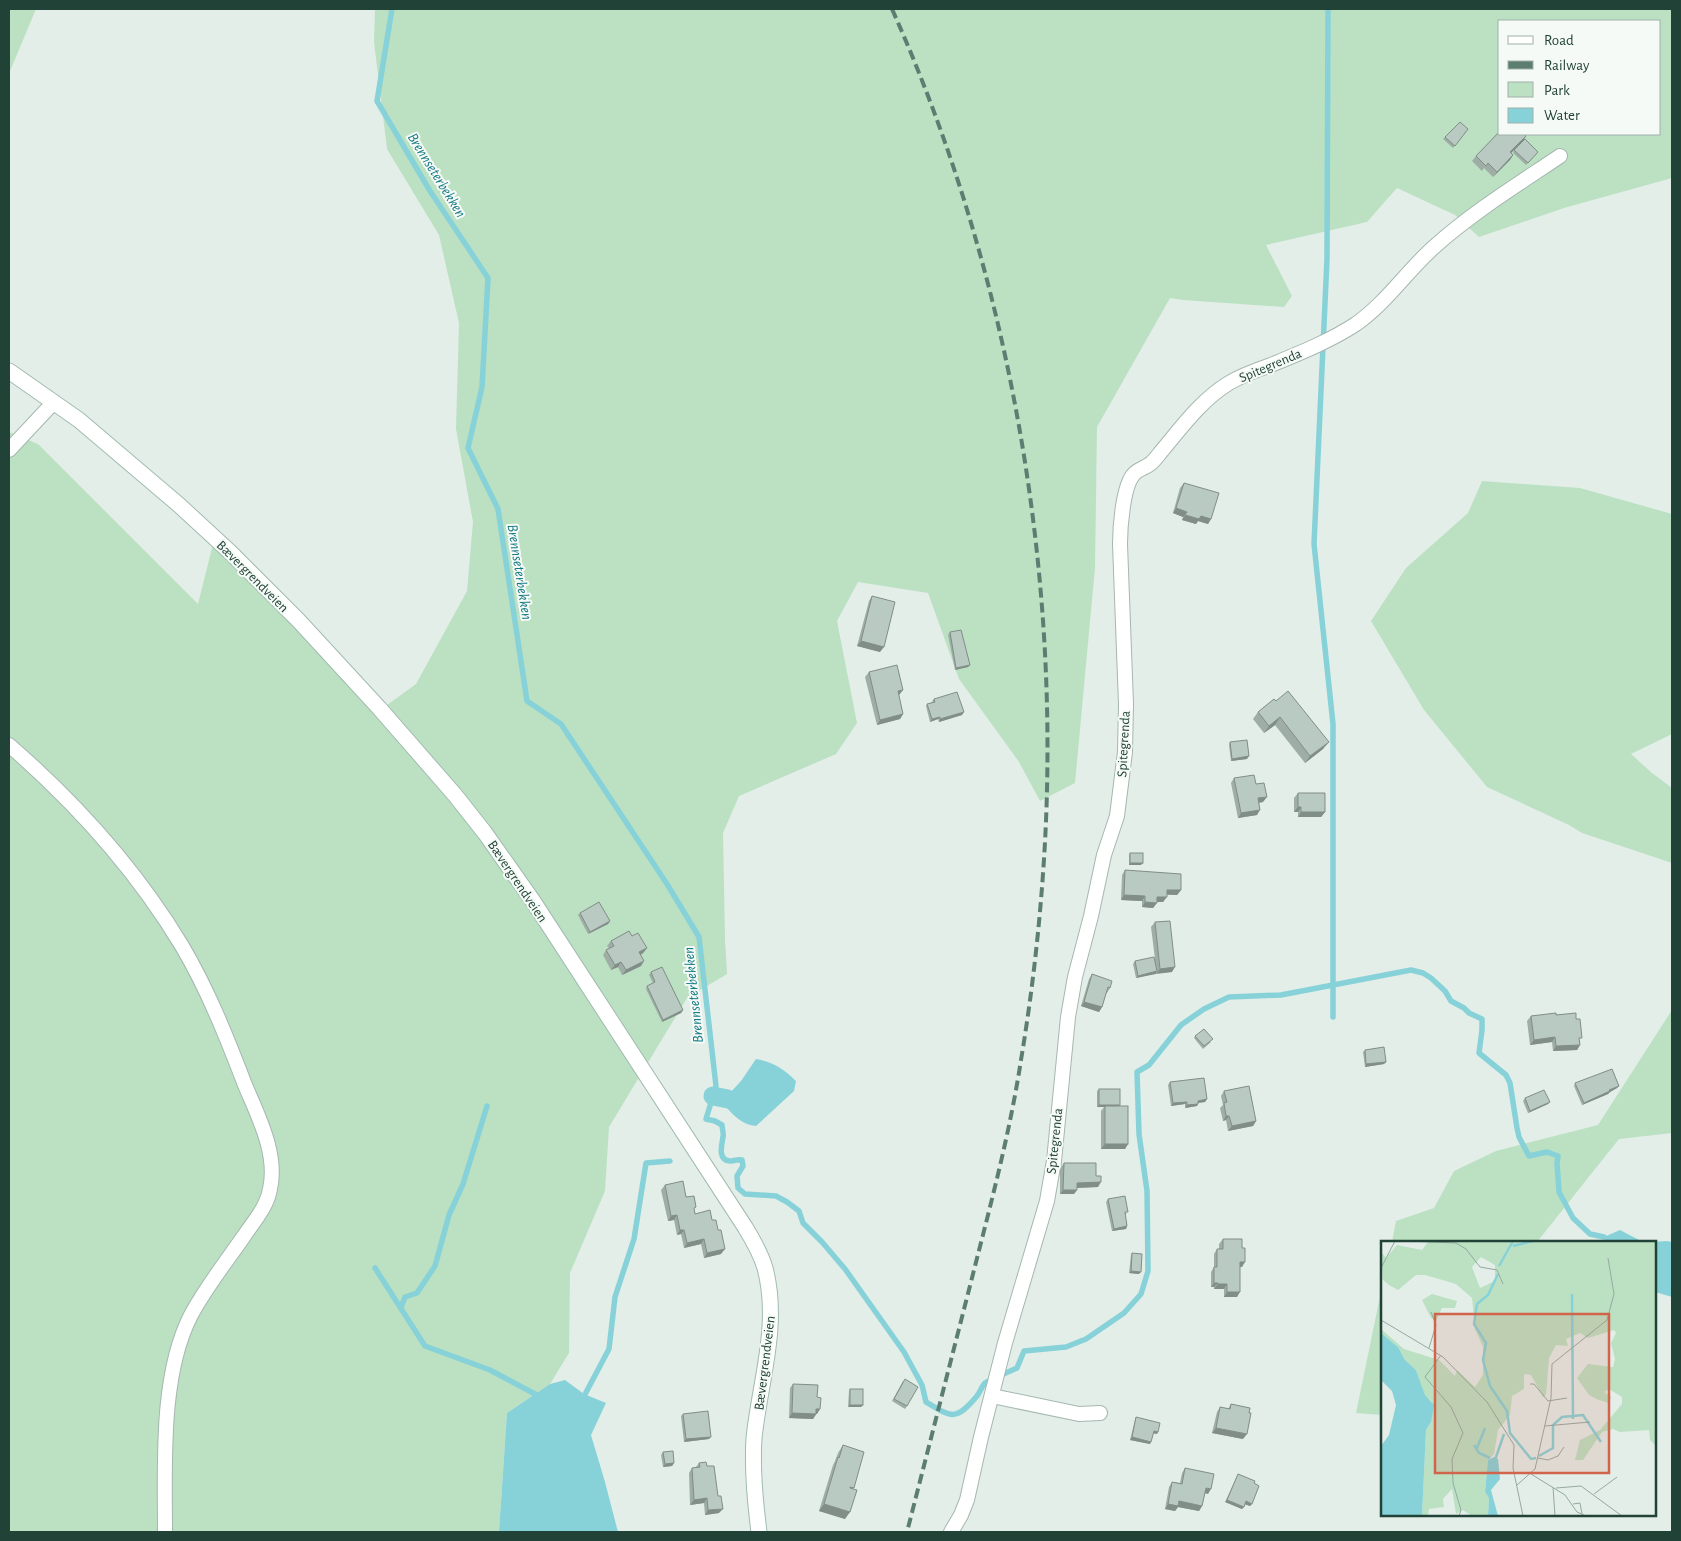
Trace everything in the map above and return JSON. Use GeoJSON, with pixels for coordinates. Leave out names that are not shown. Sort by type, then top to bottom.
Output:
{"type":"FeatureCollection","features":[{"type":"Feature","properties":{"kind":"main road","name":"Bævergrendveien"},"geometry":{"type":"LineString","coordinates":[[9,371],[54,402],[114,449],[230,552],[299,621],[380,709],[455,795],[486,833],[533,901],[746,1227],[764,1267],[771,1310],[770,1337],[754,1440],[754,1492],[759,1532]]}},
{"type":"Feature","properties":{"kind":"street","name":"Spitegrenda"},"geometry":{"type":"LineString","coordinates":[[951,1532],[957,1524],[966,1500],[1025,1272],[1047,1201],[1054,1161],[1069,1009],[1104,854],[1116,816],[1122,783],[1126,704],[1120,526],[1126,489],[1129,482],[1134,474],[1153,461],[1182,424],[1229,382],[1298,354],[1356,324],[1373,310],[1432,248],[1467,218],[1560,156]]}},
{"type":"Feature","properties":{"kind":"street"},"geometry":{"type":"LineString","coordinates":[[9,450],[54,402]]}},
{"type":"Feature","properties":{"kind":"street"},"geometry":{"type":"LineString","coordinates":[[9,745],[56,786],[108,842],[181,945],[211,1002],[224,1032],[263,1129],[268,1151],[272,1176],[270,1190],[262,1209],[191,1315],[177,1350],[168,1403],[165,1532]]}},
{"type":"Feature","properties":{"kind":"street"},"geometry":{"type":"LineString","coordinates":[[992,1396],[1079,1414],[1100,1413]]}},
{"type":"Feature","properties":{"kind":"green space"},"geometry":{"type":"Polygon","coordinates":[[[9,9],[36,9],[10,71],[9,70],[9,9]]]}},
{"type":"Feature","properties":{"kind":"green space"},"geometry":{"type":"Polygon","coordinates":[[[375,9],[1672,9],[1672,178],[1564,208],[1479,237],[1455,215],[1397,188],[1367,222],[1266,245],[1292,296],[1284,307],[1170,298],[1097,427],[1095,568],[1075,783],[1040,801],[1019,762],[959,679],[928,593],[858,582],[837,621],[857,723],[836,754],[739,796],[723,833],[727,974],[687,998],[609,1127],[605,1191],[570,1273],[569,1353],[550,1384],[507,1413],[499,1532],[9,1532],[9,432],[38,444],[198,604],[213,544],[307,635],[387,705],[416,684],[467,591],[473,522],[456,429],[459,323],[439,235],[387,149],[374,42],[375,9]]]}},
{"type":"Feature","properties":{"kind":"green space"},"geometry":{"type":"Polygon","coordinates":[[[1482,481],[1580,488],[1672,514],[1672,734],[1631,754],[1672,788],[1672,863],[1582,833],[1569,825],[1487,787],[1424,710],[1371,621],[1406,568],[1468,513],[1482,481]]]}},
{"type":"Feature","properties":{"kind":"green space"},"geometry":{"type":"Polygon","coordinates":[[[1672,1010],[1672,1133],[1619,1139],[1538,1241],[1392,1241],[1396,1221],[1434,1208],[1454,1171],[1496,1151],[1598,1125],[1672,1010]]]}},
{"type":"Feature","properties":{"kind":"green space"},"geometry":{"type":"Polygon","coordinates":[[[1381,1292],[1381,1415],[1356,1413],[1381,1292]]]}},
{"type":"Feature","properties":{"kind":"water"},"geometry":{"type":"Polygon","coordinates":[[[756,1059],[778,1067],[796,1081],[794,1091],[756,1126],[743,1122],[726,1107],[729,1094],[741,1081],[756,1059]]]}},
{"type":"Feature","properties":{"kind":"water"},"geometry":{"type":"Polygon","coordinates":[[[1620,1230],[1641,1241],[1606,1241],[1604,1237],[1620,1230]]]}},
{"type":"Feature","properties":{"kind":"water"},"geometry":{"type":"Polygon","coordinates":[[[1656,1242],[1672,1242],[1672,1297],[1656,1292],[1656,1242]]]}},
{"type":"Feature","properties":{"kind":"water"},"geometry":{"type":"Polygon","coordinates":[[[565,1380],[584,1394],[606,1403],[591,1435],[618,1532],[499,1532],[507,1413],[550,1384],[565,1380]]]}},
{"type":"Feature","properties":{"kind":"building"},"geometry":{"type":"Polygon","coordinates":[[[1460,122],[1468,129],[1455,146],[1445,137],[1460,122]]]}},
{"type":"Feature","properties":{"kind":"building"},"geometry":{"type":"Polygon","coordinates":[[[1498,133],[1498,135],[1526,136],[1510,152],[1513,155],[1497,172],[1488,163],[1486,166],[1476,156],[1498,133]]]}},
{"type":"Feature","properties":{"kind":"building"},"geometry":{"type":"Polygon","coordinates":[[[1525,139],[1538,152],[1528,163],[1514,150],[1525,139]]]}},
{"type":"Feature","properties":{"kind":"building"},"geometry":{"type":"Polygon","coordinates":[[[1184,483],[1219,493],[1211,519],[1201,516],[1199,519],[1185,515],[1187,512],[1176,508],[1184,483]]]}},
{"type":"Feature","properties":{"kind":"building"},"geometry":{"type":"Polygon","coordinates":[[[872,596],[895,602],[884,647],[861,641],[872,596]]]}},
{"type":"Feature","properties":{"kind":"building"},"geometry":{"type":"Polygon","coordinates":[[[961,630],[970,665],[956,668],[950,632],[961,630]]]}},
{"type":"Feature","properties":{"kind":"building"},"geometry":{"type":"Polygon","coordinates":[[[897,665],[903,690],[898,691],[903,714],[880,720],[869,672],[897,665]]]}},
{"type":"Feature","properties":{"kind":"building"},"geometry":{"type":"Polygon","coordinates":[[[1288,691],[1329,742],[1310,756],[1280,717],[1269,726],[1258,712],[1288,691]]]}},
{"type":"Feature","properties":{"kind":"building"},"geometry":{"type":"Polygon","coordinates":[[[957,692],[964,712],[940,719],[940,717],[932,719],[927,704],[935,702],[934,699],[957,692]]]}},
{"type":"Feature","properties":{"kind":"building"},"geometry":{"type":"Polygon","coordinates":[[[1247,740],[1249,756],[1232,759],[1230,742],[1247,740]]]}},
{"type":"Feature","properties":{"kind":"building"},"geometry":{"type":"Polygon","coordinates":[[[1254,775],[1256,784],[1264,783],[1267,797],[1258,798],[1260,810],[1241,813],[1234,778],[1254,775]]]}},
{"type":"Feature","properties":{"kind":"building"},"geometry":{"type":"Polygon","coordinates":[[[1298,793],[1325,793],[1325,812],[1301,812],[1301,807],[1298,807],[1298,793]]]}},
{"type":"Feature","properties":{"kind":"building"},"geometry":{"type":"Polygon","coordinates":[[[1130,853],[1143,853],[1143,863],[1130,863],[1130,853]]]}},
{"type":"Feature","properties":{"kind":"building"},"geometry":{"type":"Polygon","coordinates":[[[1125,870],[1181,874],[1181,890],[1167,890],[1167,897],[1157,897],[1157,903],[1145,902],[1145,896],[1124,895],[1125,870]]]}},
{"type":"Feature","properties":{"kind":"building"},"geometry":{"type":"Polygon","coordinates":[[[599,902],[610,921],[590,932],[580,913],[599,902]]]}},
{"type":"Feature","properties":{"kind":"building"},"geometry":{"type":"Polygon","coordinates":[[[1170,921],[1175,967],[1160,969],[1155,922],[1170,921]]]}},
{"type":"Feature","properties":{"kind":"building"},"geometry":{"type":"Polygon","coordinates":[[[629,931],[632,936],[638,933],[647,948],[639,952],[644,961],[626,970],[621,962],[615,965],[606,950],[614,946],[611,941],[629,931]]]}},
{"type":"Feature","properties":{"kind":"building"},"geometry":{"type":"Polygon","coordinates":[[[1154,957],[1157,971],[1138,976],[1135,961],[1154,957]]]}},
{"type":"Feature","properties":{"kind":"building"},"geometry":{"type":"Polygon","coordinates":[[[662,967],[683,1010],[663,1020],[647,986],[655,982],[651,972],[662,967]]]}},
{"type":"Feature","properties":{"kind":"building"},"geometry":{"type":"Polygon","coordinates":[[[1092,974],[1112,981],[1110,988],[1108,987],[1102,1007],[1084,1002],[1092,974]]]}},
{"type":"Feature","properties":{"kind":"building"},"geometry":{"type":"Polygon","coordinates":[[[1556,1013],[1556,1015],[1576,1013],[1576,1019],[1580,1019],[1582,1038],[1579,1038],[1580,1045],[1556,1046],[1555,1037],[1534,1040],[1531,1016],[1556,1013]]]}},
{"type":"Feature","properties":{"kind":"building"},"geometry":{"type":"Polygon","coordinates":[[[1204,1029],[1213,1039],[1204,1046],[1195,1036],[1204,1029]]]}},
{"type":"Feature","properties":{"kind":"building"},"geometry":{"type":"Polygon","coordinates":[[[1384,1047],[1386,1062],[1366,1064],[1365,1050],[1384,1047]]]}},
{"type":"Feature","properties":{"kind":"building"},"geometry":{"type":"Polygon","coordinates":[[[1612,1069],[1619,1086],[1584,1103],[1575,1083],[1612,1069]]]}},
{"type":"Feature","properties":{"kind":"building"},"geometry":{"type":"Polygon","coordinates":[[[1204,1078],[1207,1099],[1198,1101],[1198,1104],[1187,1105],[1187,1102],[1173,1103],[1170,1082],[1204,1078]]]}},
{"type":"Feature","properties":{"kind":"building"},"geometry":{"type":"Polygon","coordinates":[[[1249,1086],[1256,1121],[1232,1126],[1229,1116],[1226,1116],[1224,1103],[1227,1102],[1224,1091],[1249,1086]]]}},
{"type":"Feature","properties":{"kind":"building"},"geometry":{"type":"Polygon","coordinates":[[[1099,1089],[1120,1089],[1120,1105],[1099,1105],[1099,1089]]]}},
{"type":"Feature","properties":{"kind":"building"},"geometry":{"type":"Polygon","coordinates":[[[1544,1090],[1550,1102],[1530,1111],[1525,1098],[1544,1090]]]}},
{"type":"Feature","properties":{"kind":"building"},"geometry":{"type":"Polygon","coordinates":[[[1105,1106],[1128,1106],[1128,1144],[1105,1144],[1105,1106]]]}},
{"type":"Feature","properties":{"kind":"building"},"geometry":{"type":"Polygon","coordinates":[[[1064,1163],[1096,1163],[1096,1176],[1101,1176],[1101,1182],[1077,1183],[1077,1190],[1063,1190],[1064,1163]]]}},
{"type":"Feature","properties":{"kind":"building"},"geometry":{"type":"Polygon","coordinates":[[[683,1181],[686,1197],[694,1196],[695,1214],[710,1210],[712,1220],[716,1220],[718,1230],[721,1230],[725,1249],[707,1253],[704,1239],[687,1243],[684,1230],[680,1230],[677,1215],[671,1216],[665,1185],[683,1181]]]}},
{"type":"Feature","properties":{"kind":"building"},"geometry":{"type":"Polygon","coordinates":[[[1125,1196],[1128,1212],[1125,1212],[1127,1226],[1114,1229],[1108,1199],[1125,1196]]]}},
{"type":"Feature","properties":{"kind":"building"},"geometry":{"type":"Polygon","coordinates":[[[1223,1239],[1242,1239],[1242,1248],[1245,1248],[1245,1262],[1240,1262],[1240,1292],[1227,1292],[1227,1284],[1214,1283],[1214,1267],[1217,1267],[1217,1249],[1223,1249],[1223,1239]]]}},
{"type":"Feature","properties":{"kind":"building"},"geometry":{"type":"Polygon","coordinates":[[[1132,1253],[1142,1254],[1141,1272],[1131,1271],[1132,1253]]]}},
{"type":"Feature","properties":{"kind":"building"},"geometry":{"type":"Polygon","coordinates":[[[905,1379],[918,1387],[907,1406],[894,1399],[905,1379]]]}},
{"type":"Feature","properties":{"kind":"building"},"geometry":{"type":"Polygon","coordinates":[[[793,1384],[818,1385],[817,1397],[821,1398],[820,1409],[816,1409],[816,1414],[792,1413],[793,1384]]]}},
{"type":"Feature","properties":{"kind":"building"},"geometry":{"type":"Polygon","coordinates":[[[850,1389],[863,1389],[863,1405],[850,1405],[850,1389]]]}},
{"type":"Feature","properties":{"kind":"building"},"geometry":{"type":"Polygon","coordinates":[[[1231,1404],[1250,1408],[1249,1413],[1251,1413],[1247,1434],[1216,1428],[1220,1407],[1230,1409],[1231,1404]]]}},
{"type":"Feature","properties":{"kind":"building"},"geometry":{"type":"Polygon","coordinates":[[[708,1411],[711,1437],[686,1439],[683,1414],[708,1411]]]}},
{"type":"Feature","properties":{"kind":"building"},"geometry":{"type":"Polygon","coordinates":[[[1136,1417],[1160,1423],[1158,1432],[1154,1431],[1151,1442],[1132,1437],[1136,1417]]]}},
{"type":"Feature","properties":{"kind":"building"},"geometry":{"type":"Polygon","coordinates":[[[843,1445],[864,1452],[854,1488],[850,1487],[857,1490],[850,1512],[824,1504],[843,1445]]]}},
{"type":"Feature","properties":{"kind":"building"},"geometry":{"type":"Polygon","coordinates":[[[673,1451],[674,1463],[665,1464],[663,1452],[673,1451]]]}},
{"type":"Feature","properties":{"kind":"building"},"geometry":{"type":"Polygon","coordinates":[[[706,1462],[707,1466],[714,1466],[718,1496],[721,1496],[723,1509],[708,1510],[707,1498],[694,1500],[692,1468],[700,1467],[699,1463],[706,1462]]]}},
{"type":"Feature","properties":{"kind":"building"},"geometry":{"type":"Polygon","coordinates":[[[1185,1468],[1214,1474],[1211,1489],[1206,1488],[1202,1506],[1179,1501],[1178,1506],[1168,1504],[1172,1482],[1182,1484],[1185,1468]]]}},
{"type":"Feature","properties":{"kind":"building"},"geometry":{"type":"Polygon","coordinates":[[[1238,1474],[1255,1481],[1254,1483],[1259,1486],[1252,1504],[1246,1501],[1244,1507],[1227,1500],[1238,1474]]]}},
{"type":"Feature","properties":{"kind":"waterway"},"geometry":{"type":"LineString","coordinates":[[392,9],[377,101],[430,191],[488,278],[482,387],[468,448],[498,509],[527,701],[561,724],[667,884],[699,937],[716,1086],[706,1119],[722,1125],[721,1151],[723,1158],[730,1161],[742,1160],[743,1166],[737,1176],[738,1188],[745,1194],[776,1196],[799,1211],[803,1223],[845,1269],[904,1352],[922,1385],[926,1402],[948,1414],[964,1410],[977,1396],[985,1383],[1017,1368],[1024,1351],[1066,1347],[1086,1339],[1124,1313],[1141,1294],[1148,1271],[1147,1191],[1139,1134],[1137,1072],[1149,1065],[1181,1025],[1204,1009],[1229,997],[1281,995],[1411,970],[1423,973],[1431,978],[1445,991],[1451,1001],[1482,1019],[1479,1053],[1506,1075],[1510,1083],[1519,1137],[1529,1156],[1547,1152],[1558,1156],[1559,1192],[1573,1218],[1590,1234],[1604,1237]]}},
{"type":"Feature","properties":{"kind":"waterway"},"geometry":{"type":"LineString","coordinates":[[1328,9],[1327,259],[1314,544],[1333,724],[1333,1017]]}},
{"type":"Feature","properties":{"kind":"waterway"},"geometry":{"type":"LineString","coordinates":[[713,1096],[728,1099]]}},
{"type":"Feature","properties":{"kind":"waterway"},"geometry":{"type":"LineString","coordinates":[[401,1307],[405,1297],[417,1293],[435,1266],[449,1215],[463,1184],[487,1106]]}},
{"type":"Feature","properties":{"kind":"waterway","name":"Brennseterbekken"},"geometry":{"type":"LineString","coordinates":[[582,1400],[609,1349],[615,1297],[634,1239],[646,1163],[670,1161]]}},
{"type":"Feature","properties":{"kind":"waterway"},"geometry":{"type":"LineString","coordinates":[[375,1268],[425,1346],[490,1370],[535,1394],[539,1401]]}},
{"type":"Feature","properties":{"kind":"railway"},"geometry":{"type":"LineString","coordinates":[[892,9],[932,107],[967,208],[995,311],[1017,417],[1034,523],[1044,629],[1047,736],[1045,842],[1041,897],[1033,979],[1017,1087],[993,1194],[907,1532]]}}]}
